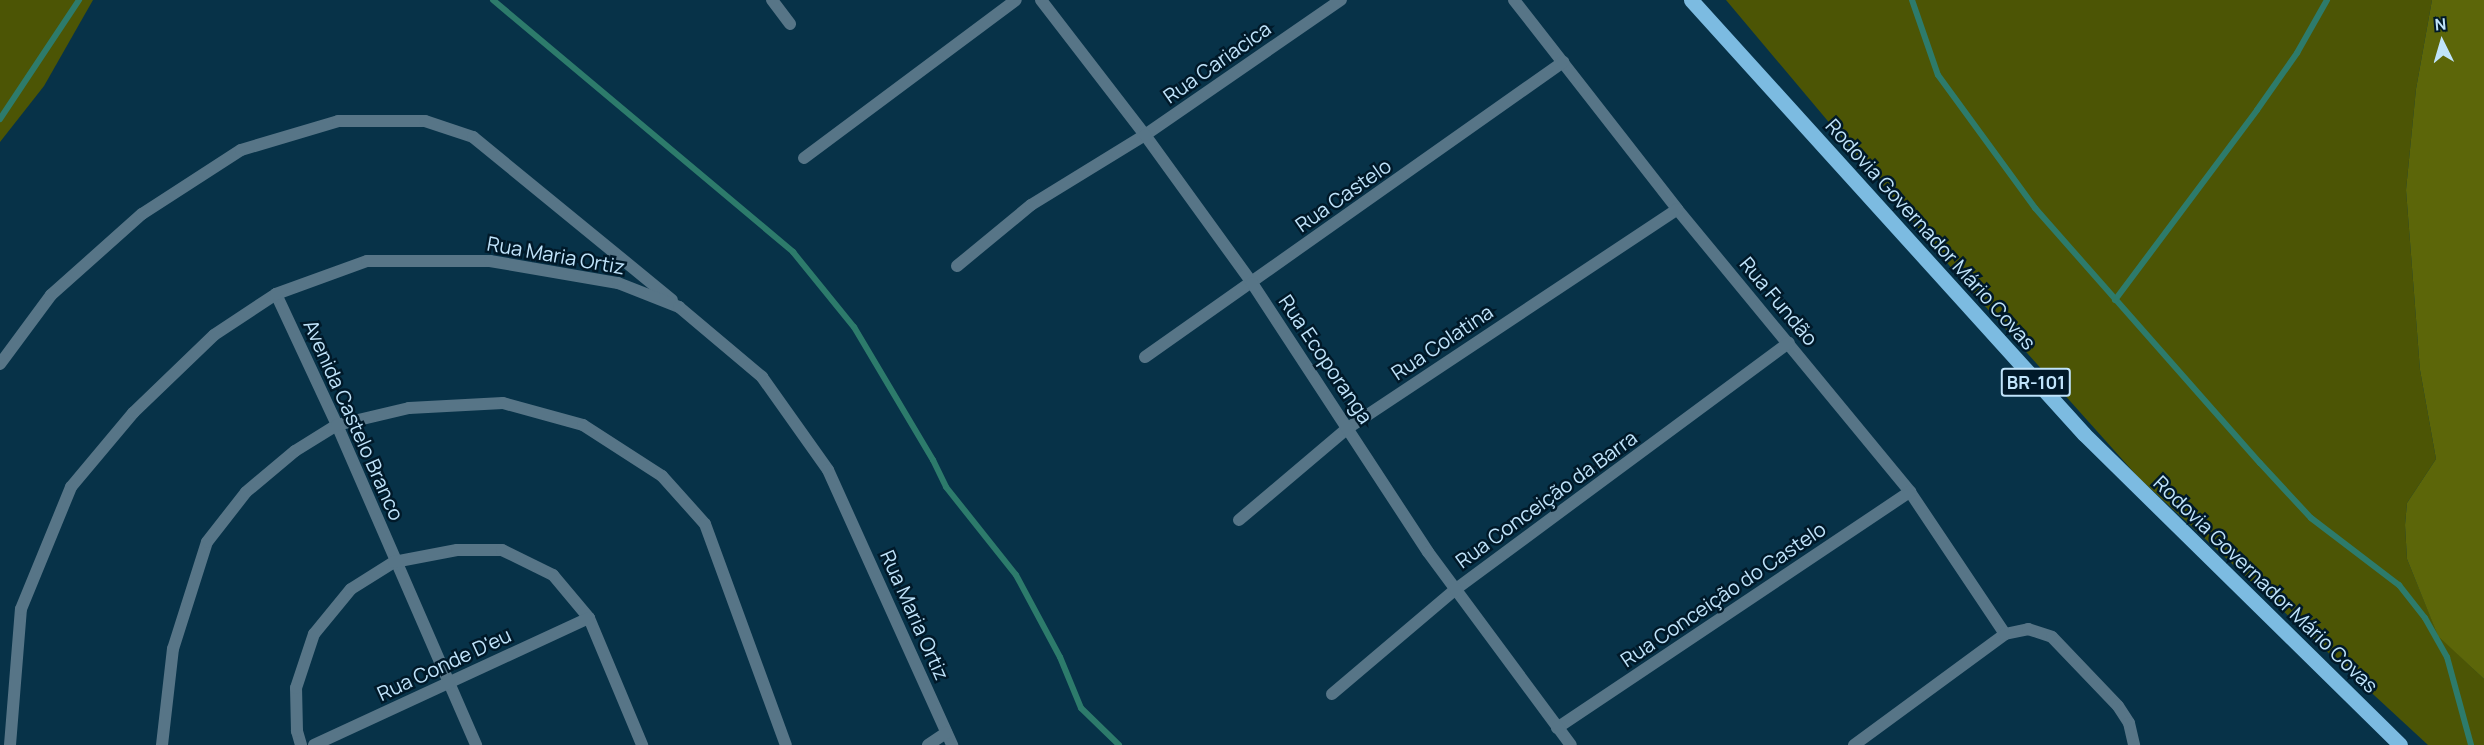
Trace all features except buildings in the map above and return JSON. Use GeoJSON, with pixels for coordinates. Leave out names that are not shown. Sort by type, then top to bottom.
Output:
{"type":"FeatureCollection","features":[{"type":"Feature","properties":{"kind":"main road","name":"Rodovia Governador Mário Covas"},"geometry":{"type":"LineString","coordinates":[[1691,0],[2084,434],[2400,745]]}},
{"type":"Feature","properties":{"kind":"street"},"geometry":{"type":"LineString","coordinates":[[772,0],[790,24]]}},
{"type":"Feature","properties":{"kind":"street"},"geometry":{"type":"LineString","coordinates":[[804,158],[1016,0]]}},
{"type":"Feature","properties":{"kind":"street","name":"Rua Ecoporanga"},"geometry":{"type":"LineString","coordinates":[[1041,0],[1144,135],[1252,283],[1428,552],[1557,728],[1572,745]]}},
{"type":"Feature","properties":{"kind":"street","name":"Rua Cariacica"},"geometry":{"type":"LineString","coordinates":[[957,266],[1031,205],[1144,135],[1341,0]]}},
{"type":"Feature","properties":{"kind":"street","name":"Rua Fundão"},"geometry":{"type":"LineString","coordinates":[[1514,0],[1677,209],[1910,492],[2010,633]]}},
{"type":"Feature","properties":{"kind":"street","name":"Rua Castelo"},"geometry":{"type":"LineString","coordinates":[[1145,357],[1563,62]]}},
{"type":"Feature","properties":{"kind":"street"},"geometry":{"type":"LineString","coordinates":[[0,364],[51,295],[142,214],[240,150],[338,121],[425,121],[473,137],[680,307]]}},
{"type":"Feature","properties":{"kind":"street","name":"Rua Colatina"},"geometry":{"type":"LineString","coordinates":[[1239,520],[1348,428],[1677,209]]}},
{"type":"Feature","properties":{"kind":"street","name":"Rua Maria Ortiz"},"geometry":{"type":"LineString","coordinates":[[10,745],[21,609],[71,487],[133,413],[214,334],[276,294],[367,261],[490,261],[618,283],[680,307],[762,377],[828,470],[952,745]]}},
{"type":"Feature","properties":{"kind":"street","name":"Avenida Castelo Branco"},"geometry":{"type":"LineString","coordinates":[[276,294],[337,425],[394,562],[476,745]]}},
{"type":"Feature","properties":{"kind":"street","name":"Rua Conceição da Barra"},"geometry":{"type":"LineString","coordinates":[[1332,694],[1456,589],[1789,343]]}},
{"type":"Feature","properties":{"kind":"street"},"geometry":{"type":"LineString","coordinates":[[162,745],[173,649],[207,542],[246,492],[295,451],[337,425],[409,408],[502,403],[582,425],[662,476],[705,524],[786,745]]}},
{"type":"Feature","properties":{"kind":"street","name":"Rua Conceição do Castelo"},"geometry":{"type":"LineString","coordinates":[[1557,728],[1910,492]]}},
{"type":"Feature","properties":{"kind":"street"},"geometry":{"type":"LineString","coordinates":[[301,745],[297,731],[296,688],[314,634],[351,589],[394,562],[458,550],[502,550],[553,575],[589,618],[642,745]]}},
{"type":"Feature","properties":{"kind":"street","name":"Rua Conde D'eu"},"geometry":{"type":"LineString","coordinates":[[314,745],[589,618]]}},
{"type":"Feature","properties":{"kind":"street"},"geometry":{"type":"LineString","coordinates":[[1854,745],[2010,633],[2028,629],[2052,637],[2118,706],[2129,723],[2134,745]]}},
{"type":"Feature","properties":{"kind":"street"},"geometry":{"type":"LineString","coordinates":[[928,745],[946,733]]}},
{"type":"Feature","properties":{"kind":"green space"},"geometry":{"type":"Polygon","coordinates":[[[0,0],[93,0],[44,86],[0,142],[0,0]]]}},
{"type":"Feature","properties":{"kind":"green space"},"geometry":{"type":"Polygon","coordinates":[[[1726,0],[2432,0],[2416,89],[2406,190],[2420,370],[2436,459],[2407,503],[2405,525],[2407,559],[2438,635],[2484,679],[2484,745],[2428,745],[2138,477],[1959,277],[1726,0]]]}},
{"type":"Feature","properties":{"kind":"green space"},"geometry":{"type":"Polygon","coordinates":[[[2432,0],[2484,0],[2484,679],[2438,636],[2407,559],[2405,525],[2407,503],[2436,459],[2420,370],[2406,190],[2416,89],[2432,0]]]}},
{"type":"Feature","properties":{"kind":"waterway"},"geometry":{"type":"LineString","coordinates":[[0,119],[79,0]]}},
{"type":"Feature","properties":{"kind":"waterway"},"geometry":{"type":"LineString","coordinates":[[493,0],[793,252],[854,327],[933,460],[946,487],[1016,575],[1060,657],[1081,708],[1119,745]]}},
{"type":"Feature","properties":{"kind":"waterway"},"geometry":{"type":"LineString","coordinates":[[1912,0],[1938,75],[2035,208],[2311,518],[2399,585],[2425,618],[2447,657],[2471,745]]}},
{"type":"Feature","properties":{"kind":"waterway"},"geometry":{"type":"LineString","coordinates":[[2115,300],[2257,110],[2297,53],[2327,0]]}}]}
